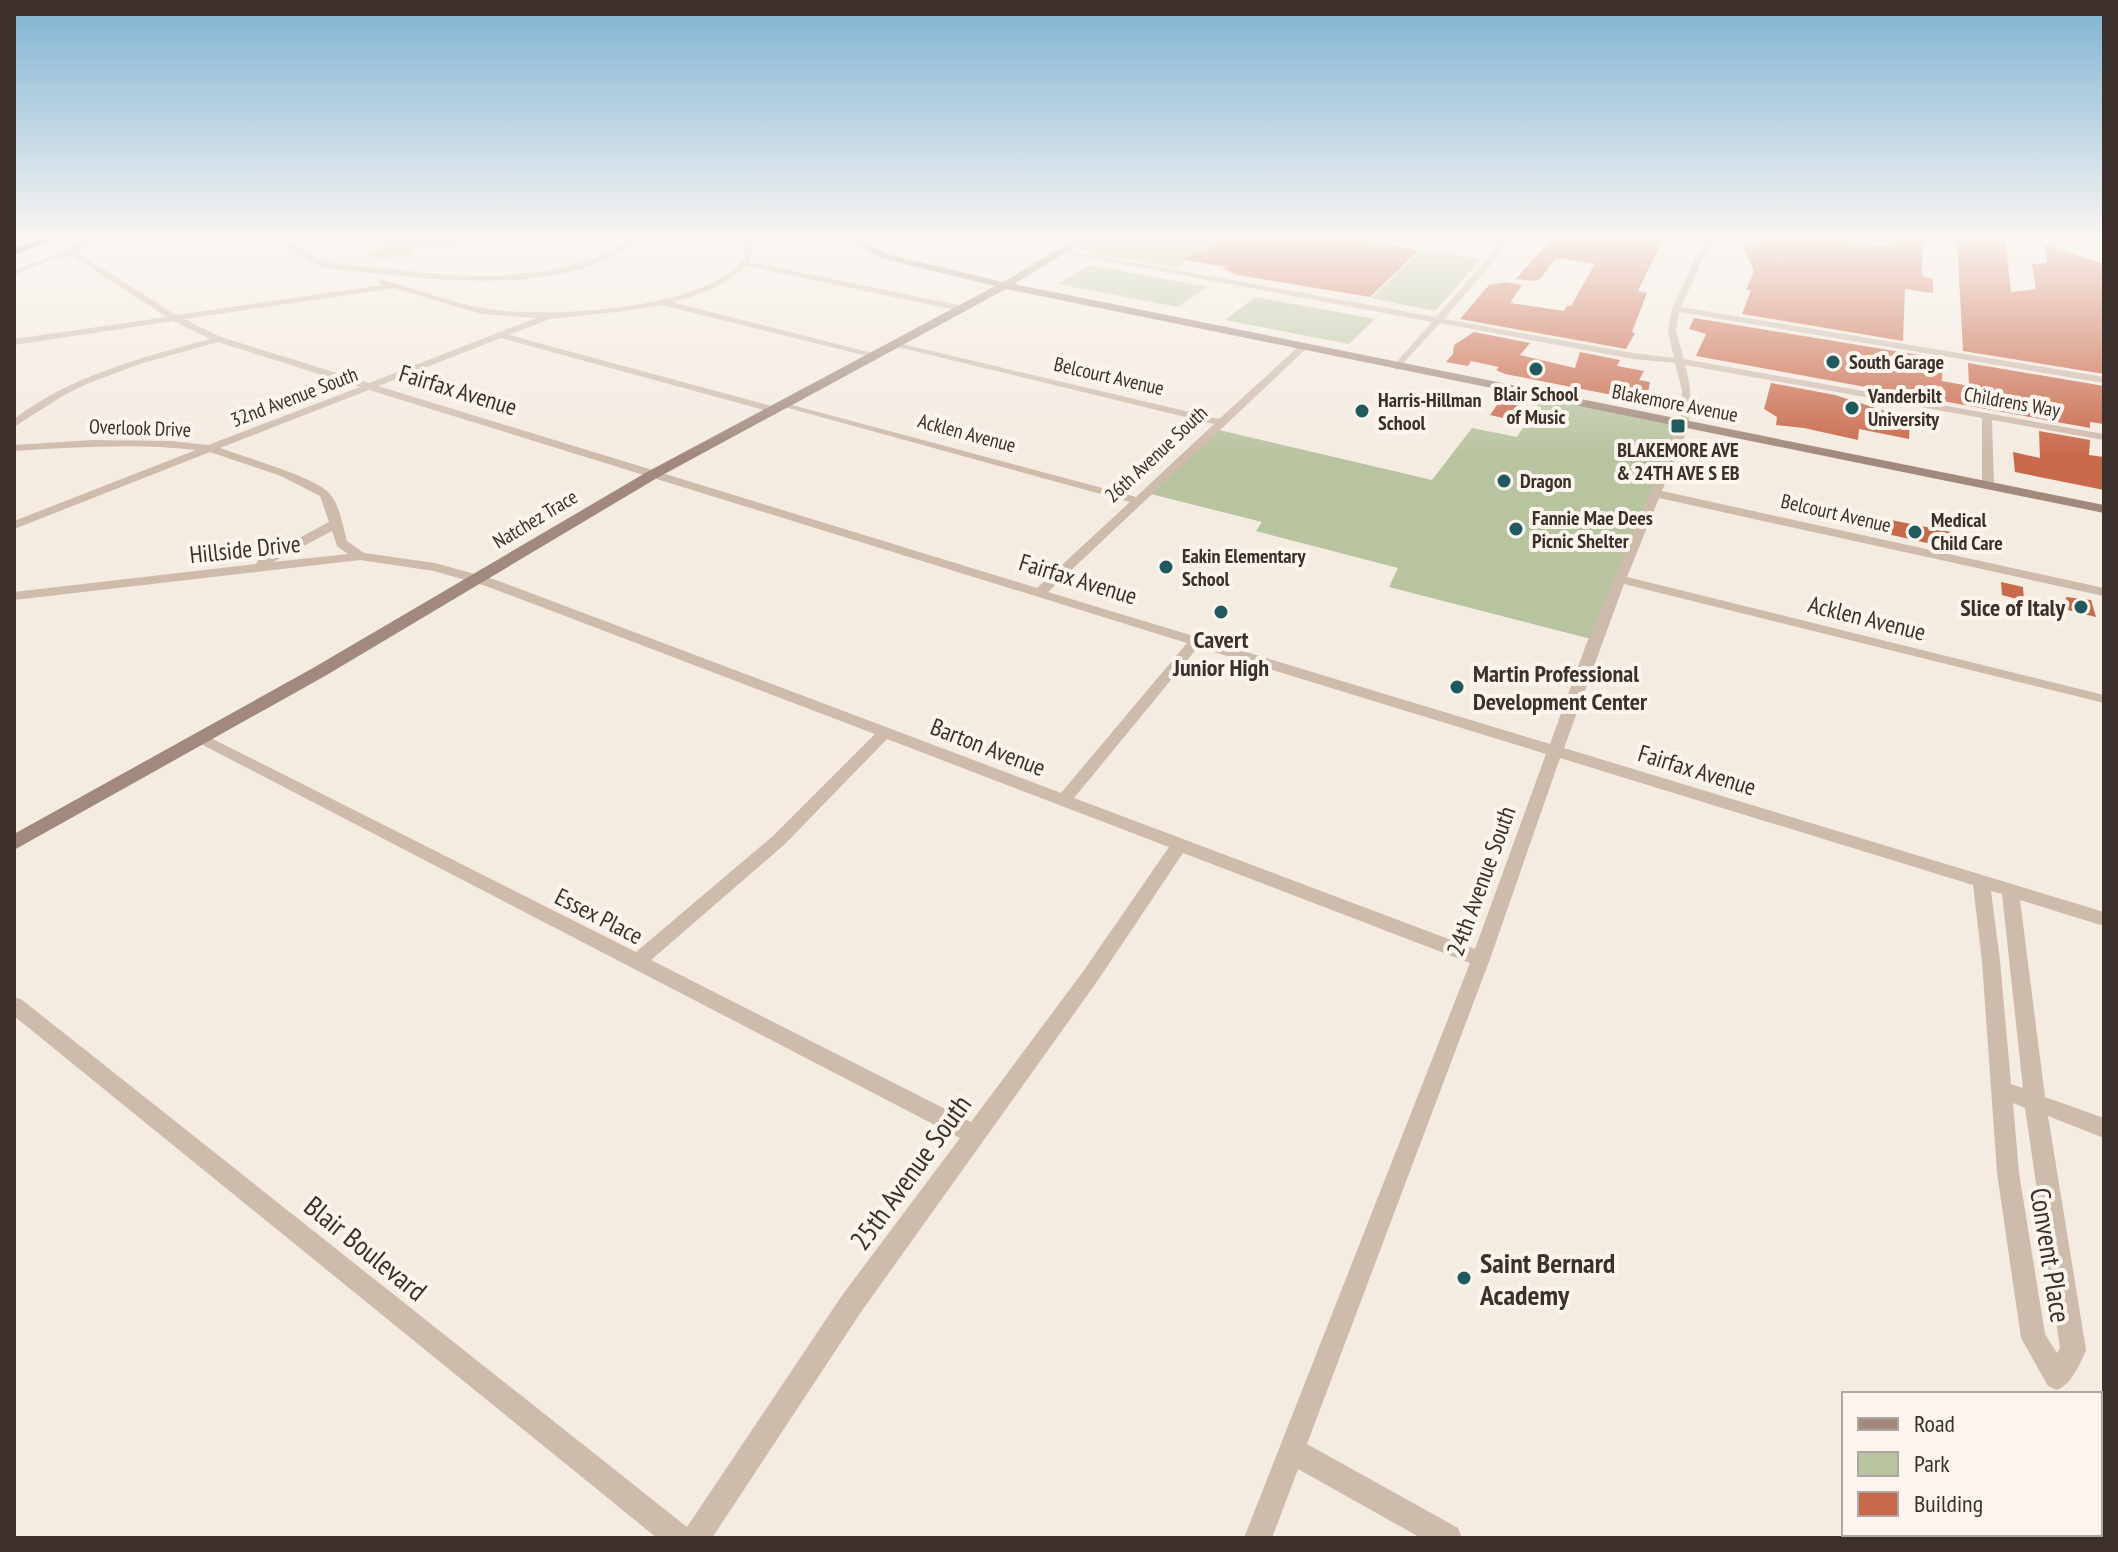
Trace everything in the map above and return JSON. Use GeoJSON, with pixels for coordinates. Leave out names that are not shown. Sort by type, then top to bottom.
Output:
{"type":"FeatureCollection","features":[{"type":"Feature","properties":{"kind":"main road","name":"Natchez Trace"},"geometry":{"type":"LineString","coordinates":[[14,843],[202,739],[652,475],[954,311]]}},
{"type":"Feature","properties":{"kind":"main road","name":"Blakemore Avenue"},"geometry":{"type":"LineString","coordinates":[[1126,311],[2104,509]]}},
{"type":"Feature","properties":{"kind":"street","name":"Fairfax Avenue"},"geometry":{"type":"LineString","coordinates":[[164,311],[218,339],[369,387],[2104,919]]}},
{"type":"Feature","properties":{"kind":"street"},"geometry":{"type":"LineString","coordinates":[[14,342],[226,311]]}},
{"type":"Feature","properties":{"kind":"street"},"geometry":{"type":"LineString","coordinates":[[484,311],[530,324]]}},
{"type":"Feature","properties":{"kind":"street"},"geometry":{"type":"LineString","coordinates":[[488,311],[549,316]]}},
{"type":"Feature","properties":{"kind":"street","name":"32nd Avenue South"},"geometry":{"type":"LineString","coordinates":[[14,525],[549,316],[586,311]]}},
{"type":"Feature","properties":{"kind":"street"},"geometry":{"type":"LineString","coordinates":[[701,311],[875,355]]}},
{"type":"Feature","properties":{"kind":"street","name":"Childrens Way"},"geometry":{"type":"LineString","coordinates":[[1388,311],[2104,437]]}},
{"type":"Feature","properties":{"kind":"street"},"geometry":{"type":"LineString","coordinates":[[1397,367],[1447,311]]}},
{"type":"Feature","properties":{"kind":"street","name":"24th Avenue South"},"geometry":{"type":"LineString","coordinates":[[1258,1538],[1481,959],[1620,579],[1686,418],[1687,390],[1672,331],[1676,311]]}},
{"type":"Feature","properties":{"kind":"street"},"geometry":{"type":"LineString","coordinates":[[1692,311],[2104,380]]}},
{"type":"Feature","properties":{"kind":"street","name":"Acklen Avenue"},"geometry":{"type":"LineString","coordinates":[[503,336],[1138,501]]}},
{"type":"Feature","properties":{"kind":"street"},"geometry":{"type":"LineString","coordinates":[[14,424],[60,390],[97,375],[218,339]]}},
{"type":"Feature","properties":{"kind":"street","name":"Belcourt Avenue"},"geometry":{"type":"LineString","coordinates":[[894,345],[1222,423]]}},
{"type":"Feature","properties":{"kind":"street","name":"26th Avenue South"},"geometry":{"type":"LineString","coordinates":[[1040,592],[1302,348]]}},
{"type":"Feature","properties":{"kind":"street"},"geometry":{"type":"LineString","coordinates":[[1987,416],[1988,486]]}},
{"type":"Feature","properties":{"kind":"street","name":"Overlook Drive"},"geometry":{"type":"LineString","coordinates":[[14,448],[92,443],[172,444],[211,449],[285,474],[325,494],[341,543],[360,556]]}},
{"type":"Feature","properties":{"kind":"street","name":"Belcourt Avenue"},"geometry":{"type":"LineString","coordinates":[[1654,493],[2104,592]]}},
{"type":"Feature","properties":{"kind":"street"},"geometry":{"type":"LineString","coordinates":[[246,570],[295,548],[335,524]]}},
{"type":"Feature","properties":{"kind":"street","name":"Hillside Drive"},"geometry":{"type":"LineString","coordinates":[[14,596],[360,556],[435,567],[478,578]]}},
{"type":"Feature","properties":{"kind":"street","name":"Barton Avenue"},"geometry":{"type":"LineString","coordinates":[[478,578],[1481,959]]}},
{"type":"Feature","properties":{"kind":"street","name":"Acklen Avenue"},"geometry":{"type":"LineString","coordinates":[[1620,579],[2104,699]]}},
{"type":"Feature","properties":{"kind":"street"},"geometry":{"type":"LineString","coordinates":[[1063,801],[1196,641]]}},
{"type":"Feature","properties":{"kind":"street"},"geometry":{"type":"LineString","coordinates":[[637,962],[779,840],[885,733]]}},
{"type":"Feature","properties":{"kind":"street","name":"Essex Place"},"geometry":{"type":"LineString","coordinates":[[202,739],[975,1135]]}},
{"type":"Feature","properties":{"kind":"street","name":"25th Avenue South"},"geometry":{"type":"LineString","coordinates":[[696,1538],[852,1303],[1089,978],[1179,846]]}},
{"type":"Feature","properties":{"kind":"street","name":"Convent Place"},"geometry":{"type":"LineString","coordinates":[[1981,882],[1991,961],[2008,1173],[2033,1338],[2057,1377],[2073,1350],[2035,1102],[2010,890]]}},
{"type":"Feature","properties":{"kind":"street","name":"Blair Boulevard"},"geometry":{"type":"LineString","coordinates":[[14,1005],[679,1538]]}},
{"type":"Feature","properties":{"kind":"street"},"geometry":{"type":"LineString","coordinates":[[2000,1089],[2104,1128]]}},
{"type":"Feature","properties":{"kind":"street"},"geometry":{"type":"LineString","coordinates":[[1291,1450],[1448,1538]]}},
{"type":"Feature","properties":{"kind":"green space"},"geometry":{"type":"Polygon","coordinates":[[[1236,311],[1334,311],[1375,319],[1349,344],[1225,320],[1236,311]]]}},
{"type":"Feature","properties":{"kind":"green space"},"geometry":{"type":"Polygon","coordinates":[[[1543,396],[1683,425],[1595,640],[1389,587],[1398,568],[1256,531],[1262,522],[1147,493],[1215,429],[1432,480],[1472,428],[1517,437],[1543,396]]]}},
{"type":"Feature","properties":{"kind":"building"},"geometry":{"type":"Polygon","coordinates":[[[1466,311],[1640,311],[1632,332],[1635,333],[1626,349],[1460,319],[1466,311]]]}},
{"type":"Feature","properties":{"kind":"building"},"geometry":{"type":"Polygon","coordinates":[[[1743,311],[1904,311],[1903,341],[1742,314],[1743,311]]]}},
{"type":"Feature","properties":{"kind":"building"},"geometry":{"type":"Polygon","coordinates":[[[1961,311],[2104,311],[2104,374],[1963,351],[1961,311]]]}},
{"type":"Feature","properties":{"kind":"building"},"geometry":{"type":"Polygon","coordinates":[[[1694,318],[1943,359],[1942,381],[1969,386],[1968,363],[2104,386],[2104,424],[2090,422],[2090,428],[1696,356],[1706,334],[1689,329],[1694,318]]]}},
{"type":"Feature","properties":{"kind":"building","name":"Blair School of Music"},"geometry":{"type":"Polygon","coordinates":[[[1474,332],[1530,343],[1520,355],[1575,368],[1580,352],[1620,360],[1617,366],[1644,371],[1639,380],[1650,382],[1648,392],[1643,401],[1505,374],[1496,370],[1499,367],[1471,361],[1468,366],[1446,362],[1453,354],[1454,345],[1474,332]]]}},
{"type":"Feature","properties":{"kind":"building"},"geometry":{"type":"Polygon","coordinates":[[[1771,383],[1835,395],[1910,419],[1909,439],[1859,429],[1858,440],[1776,425],[1777,417],[1764,409],[1771,383]]]}},
{"type":"Feature","properties":{"kind":"building"},"geometry":{"type":"Polygon","coordinates":[[[1502,398],[1520,402],[1508,419],[1490,415],[1502,398]]]}},
{"type":"Feature","properties":{"kind":"building"},"geometry":{"type":"Polygon","coordinates":[[[2039,431],[2090,440],[2089,455],[2104,457],[2104,490],[2015,472],[2013,452],[2040,458],[2039,431]]]}},
{"type":"Feature","properties":{"kind":"building","name":"Medical Child Care"},"geometry":{"type":"Polygon","coordinates":[[[1866,515],[1966,535],[1967,552],[1865,529],[1866,515]]]}},
{"type":"Feature","properties":{"kind":"building"},"geometry":{"type":"Polygon","coordinates":[[[2001,582],[2023,587],[2024,601],[2002,595],[2001,582]]]}},
{"type":"Feature","properties":{"kind":"building","name":"Slice of Italy"},"geometry":{"type":"Polygon","coordinates":[[[2066,597],[2091,600],[2096,617],[2068,610],[2066,597]]]}},
{"type":"Feature","properties":{"kind":"place","name":"South Garage"},"geometry":{"type":"Point","coordinates":[1833,362]}},
{"type":"Feature","properties":{"kind":"place","name":"Blair School of Music"},"geometry":{"type":"Point","coordinates":[1536,369]}},
{"type":"Feature","properties":{"kind":"place","name":"Vanderbilt University"},"geometry":{"type":"Point","coordinates":[1852,408]}},
{"type":"Feature","properties":{"kind":"place","name":"Harris-Hillman School"},"geometry":{"type":"Point","coordinates":[1362,411]}},
{"type":"Feature","properties":{"kind":"place","name":"BLAKEMORE AVE & 24TH AVE S EB"},"geometry":{"type":"Point","coordinates":[1678,426]}},
{"type":"Feature","properties":{"kind":"place","name":"Dragon"},"geometry":{"type":"Point","coordinates":[1504,481]}},
{"type":"Feature","properties":{"kind":"place","name":"Fannie Mae Dees Picnic Shelter"},"geometry":{"type":"Point","coordinates":[1516,529]}},
{"type":"Feature","properties":{"kind":"place","name":"Medical Child Care"},"geometry":{"type":"Point","coordinates":[1915,532]}},
{"type":"Feature","properties":{"kind":"place","name":"Eakin Elementary School"},"geometry":{"type":"Point","coordinates":[1166,567]}},
{"type":"Feature","properties":{"kind":"place","name":"Slice of Italy"},"geometry":{"type":"Point","coordinates":[2081,607]}},
{"type":"Feature","properties":{"kind":"place","name":"Cavert Junior High"},"geometry":{"type":"Point","coordinates":[1221,612]}},
{"type":"Feature","properties":{"kind":"place","name":"Martin Professional Development Center"},"geometry":{"type":"Point","coordinates":[1457,687]}},
{"type":"Feature","properties":{"kind":"place","name":"Saint Bernard Academy"},"geometry":{"type":"Point","coordinates":[1464,1278]}}]}
